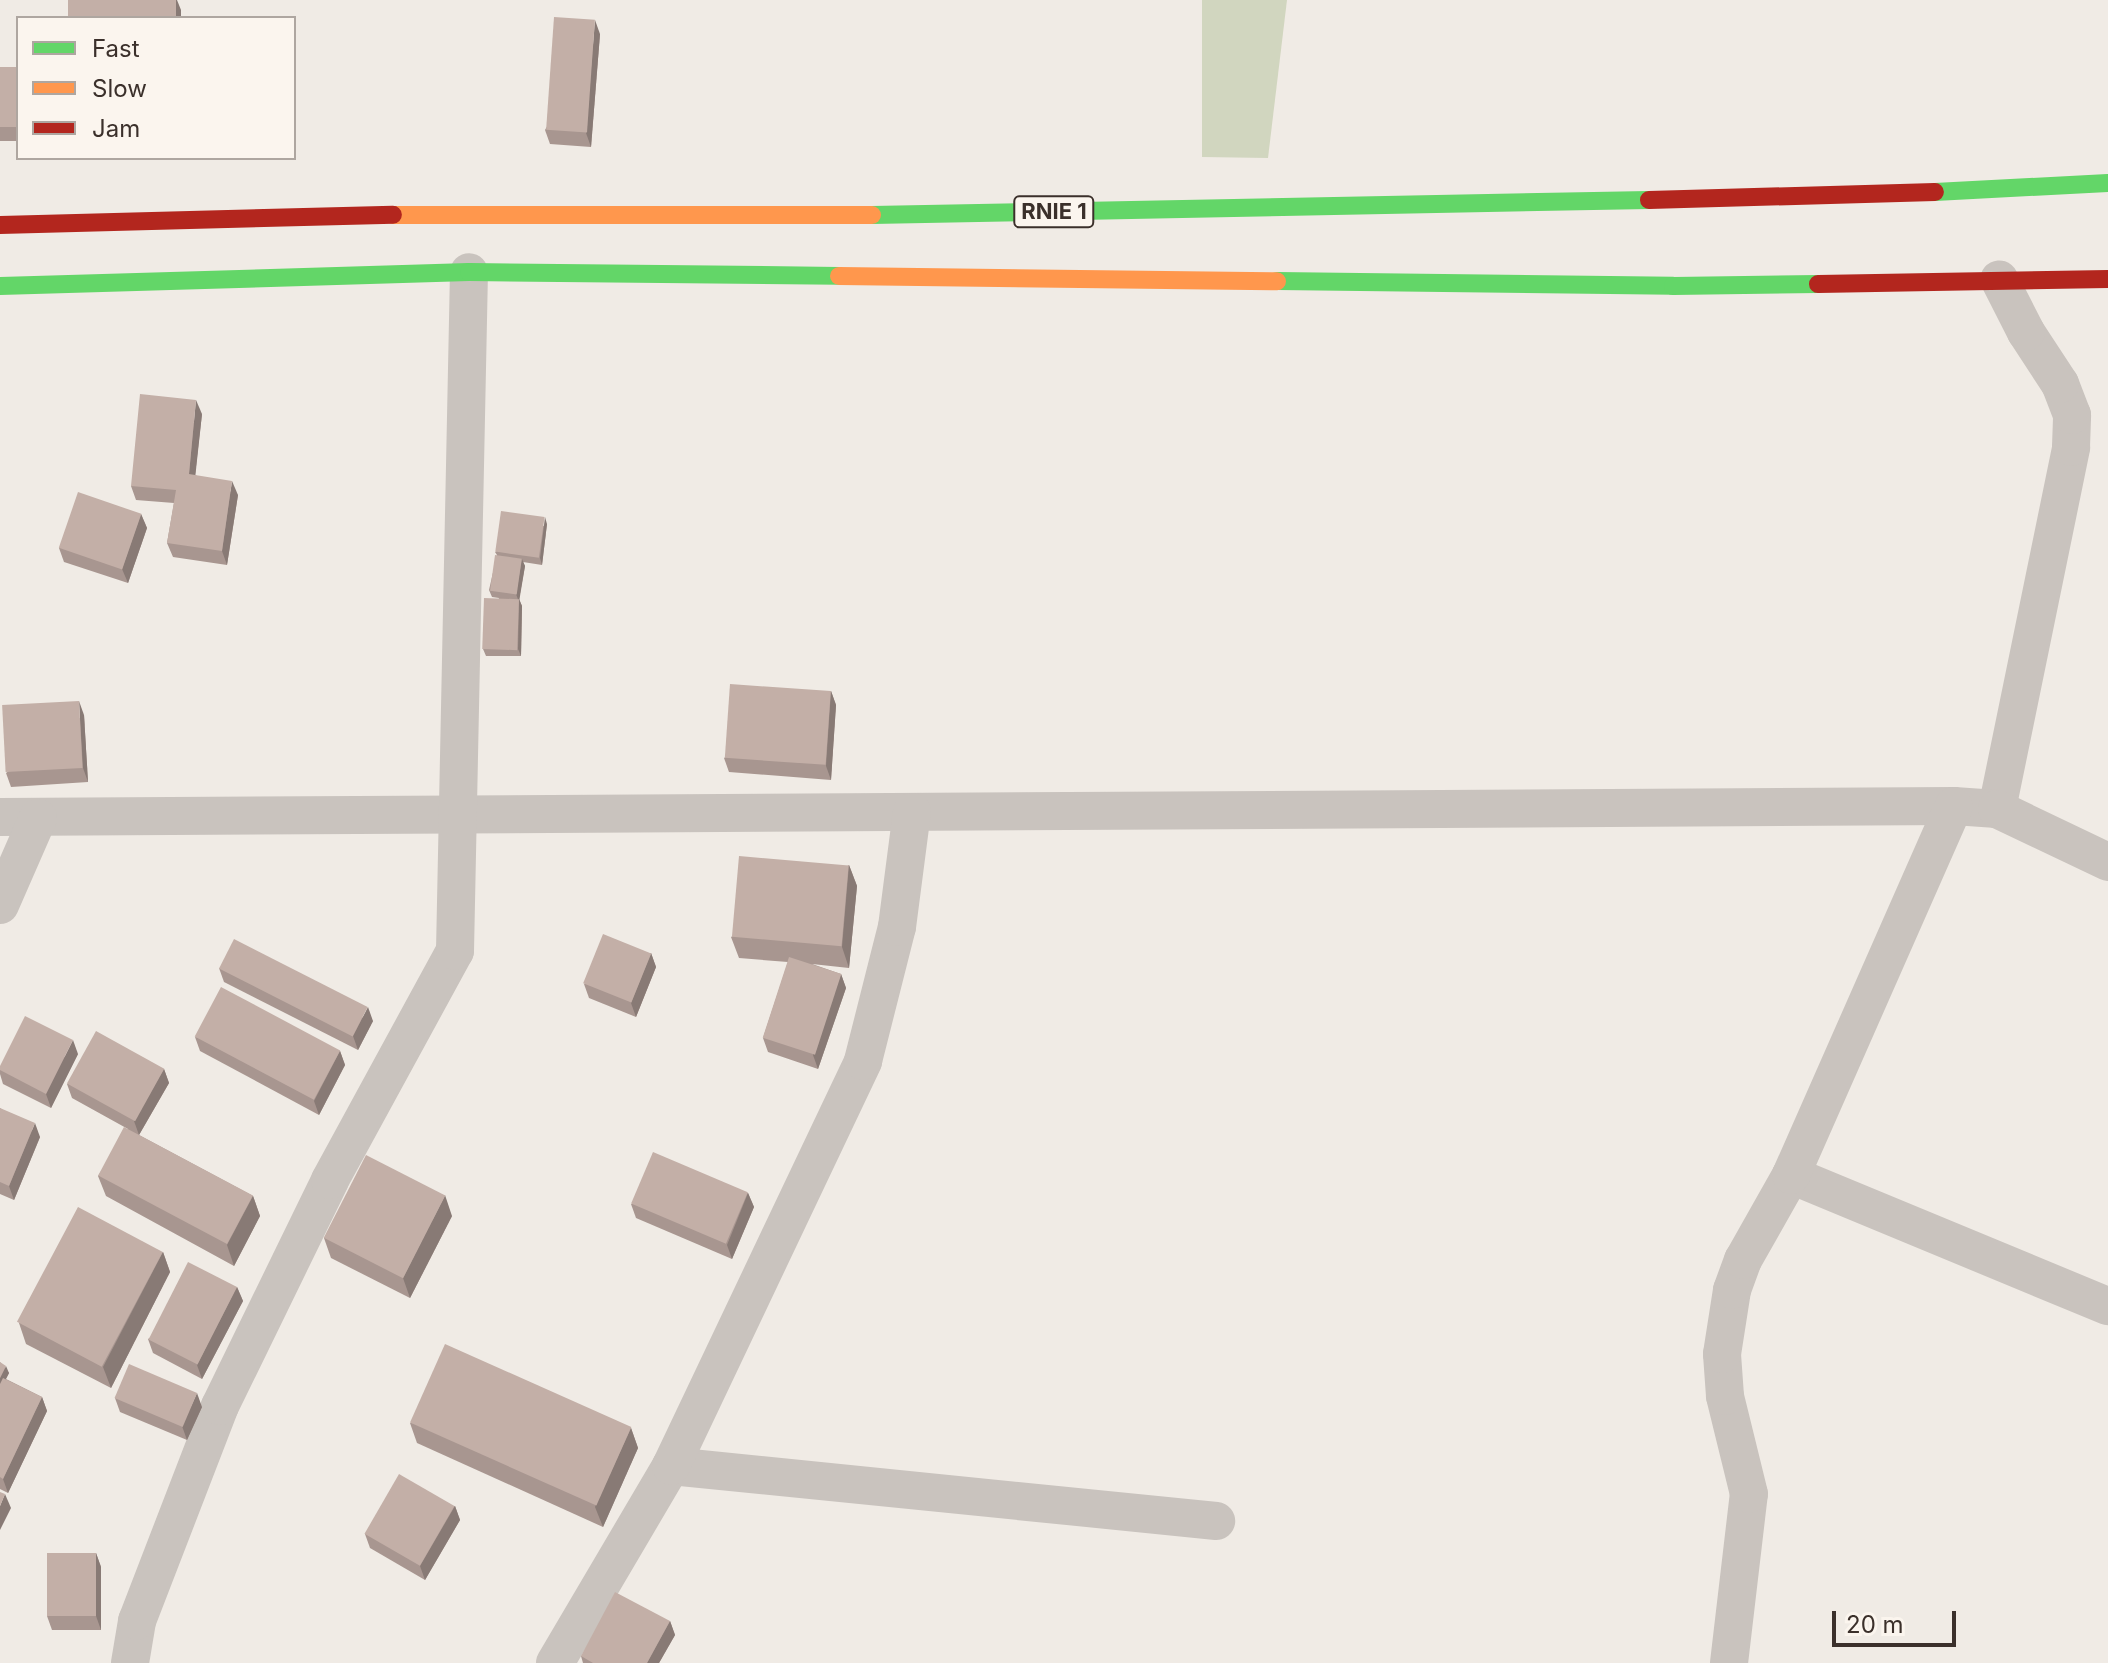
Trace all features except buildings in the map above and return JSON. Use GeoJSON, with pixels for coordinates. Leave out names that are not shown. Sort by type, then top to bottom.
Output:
{"type":"FeatureCollection","features":[{"type":"Feature","properties":{"kind":"highway","name":"RNIE 1"},"geometry":{"type":"LineString","coordinates":[[0,225],[480,213],[866,215],[1295,207],[1866,195],[2108,183]]}},
{"type":"Feature","properties":{"kind":"highway"},"geometry":{"type":"LineString","coordinates":[[0,286],[469,272],[1673,286],[2108,279]]}},
{"type":"Feature","properties":{"kind":"street"},"geometry":{"type":"LineString","coordinates":[[130,1663],[137,1621],[220,1406],[330,1180],[455,951],[469,272]]}},
{"type":"Feature","properties":{"kind":"street"},"geometry":{"type":"LineString","coordinates":[[1997,809],[2071,447],[2072,415],[2060,384],[2026,332],[1999,279]]}},
{"type":"Feature","properties":{"kind":"street"},"geometry":{"type":"LineString","coordinates":[[1729,1663],[1749,1494],[1725,1396],[1722,1354],[1725,1322],[1743,1260],[1791,1175],[1954,806]]}},
{"type":"Feature","properties":{"kind":"street"},"geometry":{"type":"LineString","coordinates":[[0,817],[1954,806],[1997,809],[2108,862]]}},
{"type":"Feature","properties":{"kind":"street"},"geometry":{"type":"LineString","coordinates":[[555,1663],[671,1466],[863,1061],[897,927],[912,812]]}},
{"type":"Feature","properties":{"kind":"street"},"geometry":{"type":"LineString","coordinates":[[0,905],[38,818]]}},
{"type":"Feature","properties":{"kind":"street"},"geometry":{"type":"LineString","coordinates":[[1791,1175],[2108,1306]]}},
{"type":"Feature","properties":{"kind":"street"},"geometry":{"type":"LineString","coordinates":[[671,1466],[1216,1521]]}},
{"type":"Feature","properties":{"kind":"green space"},"geometry":{"type":"Polygon","coordinates":[[[1202,0],[1287,0],[1268,158],[1202,157],[1202,0]]]}},
{"type":"Feature","properties":{"kind":"traffic: fast"},"geometry":{"type":"LineString","coordinates":[[1935,192],[2108,183]]}},
{"type":"Feature","properties":{"kind":"traffic: fast"},"geometry":{"type":"LineString","coordinates":[[872,215],[1649,200]]}},
{"type":"Feature","properties":{"kind":"traffic: fast"},"geometry":{"type":"LineString","coordinates":[[0,286],[469,272],[839,276]]}},
{"type":"Feature","properties":{"kind":"traffic: fast"},"geometry":{"type":"LineString","coordinates":[[1277,281],[1673,286],[1818,284]]}},
{"type":"Feature","properties":{"kind":"traffic: slow"},"geometry":{"type":"LineString","coordinates":[[393,215],[872,215]]}},
{"type":"Feature","properties":{"kind":"traffic: slow"},"geometry":{"type":"LineString","coordinates":[[839,276],[1277,281]]}},
{"type":"Feature","properties":{"kind":"traffic: jam"},"geometry":{"type":"LineString","coordinates":[[1649,200],[1935,192]]}},
{"type":"Feature","properties":{"kind":"traffic: jam"},"geometry":{"type":"LineString","coordinates":[[0,225],[393,215]]}},
{"type":"Feature","properties":{"kind":"traffic: jam"},"geometry":{"type":"LineString","coordinates":[[1818,284],[2108,279]]}}]}
